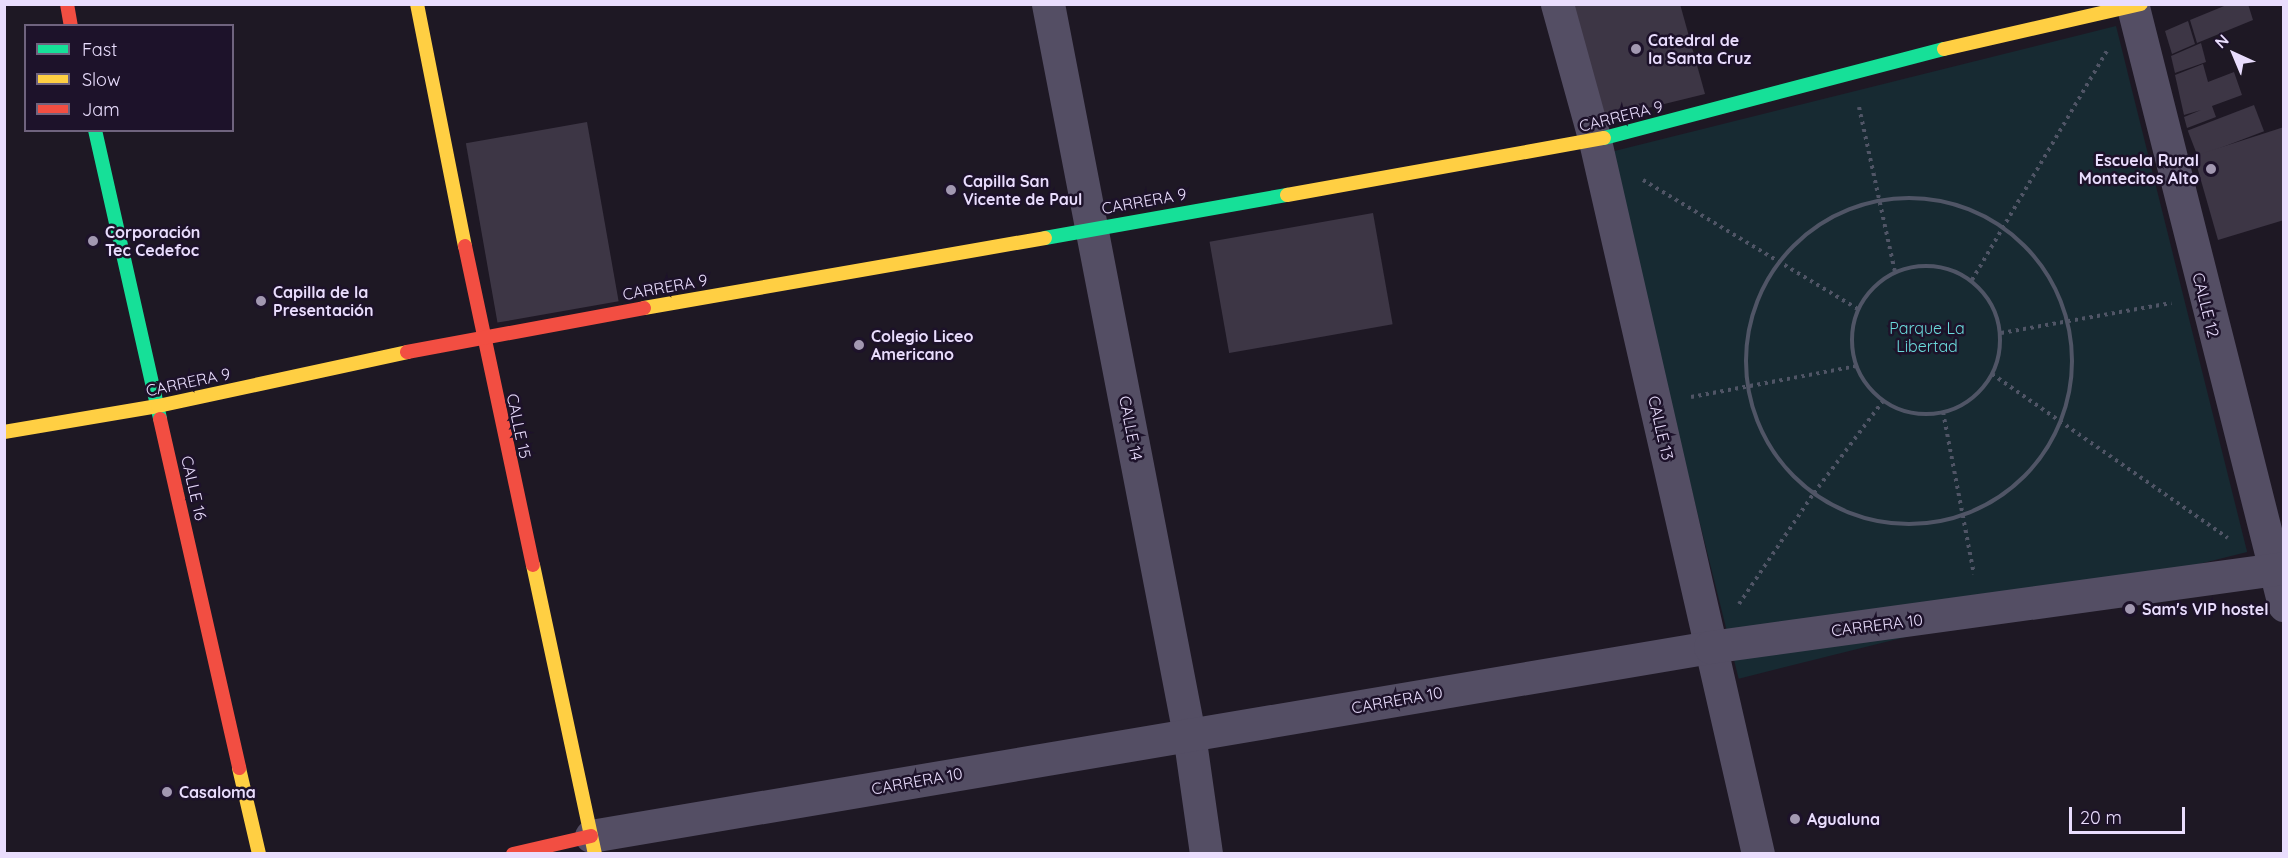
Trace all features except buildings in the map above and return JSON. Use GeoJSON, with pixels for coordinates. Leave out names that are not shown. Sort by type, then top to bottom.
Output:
{"type":"FeatureCollection","features":[{"type":"Feature","properties":{"kind":"street"},"geometry":{"type":"LineString","coordinates":[[67,4],[71,24]]}},
{"type":"Feature","properties":{"kind":"street","name":"CALLE 15"},"geometry":{"type":"LineString","coordinates":[[417,4],[483,336],[593,845]]}},
{"type":"Feature","properties":{"kind":"street","name":"CALLE 14"},"geometry":{"type":"LineString","coordinates":[[1048,4],[1094,227],[1189,734],[1206,854]]}},
{"type":"Feature","properties":{"kind":"street","name":"CALLE 13"},"geometry":{"type":"LineString","coordinates":[[1557,4],[1596,147],[1758,854]]}},
{"type":"Feature","properties":{"kind":"street","name":"CARRERA 9"},"geometry":{"type":"LineString","coordinates":[[4,432],[158,406],[483,336],[1094,227],[1596,147],[1851,71],[2135,5]]}},
{"type":"Feature","properties":{"kind":"street","name":"CALLE 12"},"geometry":{"type":"LineString","coordinates":[[2135,5],[2204,297],[2278,569],[2283,605]]}},
{"type":"Feature","properties":{"kind":"street","name":"CALLE 16"},"geometry":{"type":"LineString","coordinates":[[95,132],[260,854]]}},
{"type":"Feature","properties":{"kind":"street","name":"CARRERA 10"},"geometry":{"type":"LineString","coordinates":[[513,854],[593,845],[1189,734],[1710,647],[1980,612],[2278,569]]}},
{"type":"Feature","properties":{"kind":"path"},"geometry":{"type":"LineString","coordinates":[[1972,280],[2135,5]]}},
{"type":"Feature","properties":{"kind":"path"},"geometry":{"type":"LineString","coordinates":[[1851,71],[1895,272]]}},
{"type":"Feature","properties":{"kind":"path"},"geometry":{"type":"LineString","coordinates":[[1596,147],[1858,310]]}},
{"type":"Feature","properties":{"kind":"path"},"geometry":{"type":"LineString","coordinates":[[1935,199],[1966,208],[2002,227],[2042,264],[2058,292],[2068,322],[2073,353],[2071,385],[2061,421],[2029,471],[2005,492],[1964,514],[1915,524],[1883,522],[1852,514],[1814,493],[1777,457],[1761,430],[1749,386],[1748,336],[1756,305],[1781,262],[1814,229],[1841,213],[1880,201],[1935,199]]}},
{"type":"Feature","properties":{"kind":"path"},"geometry":{"type":"LineString","coordinates":[[1935,266],[1972,280],[1986,295],[2001,333],[1992,374],[1980,391],[1943,412],[1922,414],[1883,401],[1867,385],[1856,366],[1852,344],[1858,310],[1877,284],[1895,272],[1935,266]]}},
{"type":"Feature","properties":{"kind":"path"},"geometry":{"type":"LineString","coordinates":[[2001,333],[2204,297]]}},
{"type":"Feature","properties":{"kind":"path"},"geometry":{"type":"LineString","coordinates":[[1655,404],[1856,366]]}},
{"type":"Feature","properties":{"kind":"path"},"geometry":{"type":"LineString","coordinates":[[1992,374],[2278,569]]}},
{"type":"Feature","properties":{"kind":"path"},"geometry":{"type":"LineString","coordinates":[[1710,647],[1814,493],[1883,401]]}},
{"type":"Feature","properties":{"kind":"path"},"geometry":{"type":"LineString","coordinates":[[1943,412],[1964,514],[1980,612]]}},
{"type":"Feature","properties":{"kind":"green space","name":"Parque La Libertad"},"geometry":{"type":"Polygon","coordinates":[[[2116,26],[2247,552],[1739,679],[1608,153],[2116,26]]]}},
{"type":"Feature","properties":{"kind":"traffic: fast"},"geometry":{"type":"LineString","coordinates":[[1604,138],[1944,49]]}},
{"type":"Feature","properties":{"kind":"traffic: fast"},"geometry":{"type":"LineString","coordinates":[[95,132],[160,419]]}},
{"type":"Feature","properties":{"kind":"traffic: fast"},"geometry":{"type":"LineString","coordinates":[[1045,238],[1287,195]]}},
{"type":"Feature","properties":{"kind":"traffic: slow"},"geometry":{"type":"LineString","coordinates":[[417,4],[465,246]]}},
{"type":"Feature","properties":{"kind":"traffic: slow"},"geometry":{"type":"LineString","coordinates":[[1944,49],[2141,4]]}},
{"type":"Feature","properties":{"kind":"traffic: slow"},"geometry":{"type":"LineString","coordinates":[[1287,195],[1604,138]]}},
{"type":"Feature","properties":{"kind":"traffic: slow"},"geometry":{"type":"LineString","coordinates":[[644,308],[1045,238]]}},
{"type":"Feature","properties":{"kind":"traffic: slow"},"geometry":{"type":"LineString","coordinates":[[4,432],[158,406],[407,352]]}},
{"type":"Feature","properties":{"kind":"traffic: slow"},"geometry":{"type":"LineString","coordinates":[[533,565],[595,854]]}},
{"type":"Feature","properties":{"kind":"traffic: slow"},"geometry":{"type":"LineString","coordinates":[[239,768],[259,854]]}},
{"type":"Feature","properties":{"kind":"traffic: jam"},"geometry":{"type":"LineString","coordinates":[[67,4],[71,24]]}},
{"type":"Feature","properties":{"kind":"traffic: jam"},"geometry":{"type":"LineString","coordinates":[[465,246],[533,565]]}},
{"type":"Feature","properties":{"kind":"traffic: jam"},"geometry":{"type":"LineString","coordinates":[[407,352],[644,308]]}},
{"type":"Feature","properties":{"kind":"traffic: jam"},"geometry":{"type":"LineString","coordinates":[[160,419],[239,768]]}},
{"type":"Feature","properties":{"kind":"traffic: jam"},"geometry":{"type":"LineString","coordinates":[[513,854],[591,836]]}},
{"type":"Feature","properties":{"kind":"place","name":"Catedral de la Santa Cruz"},"geometry":{"type":"Point","coordinates":[1636,49]}},
{"type":"Feature","properties":{"kind":"place","name":"Escuela Rural Montecitos Alto"},"geometry":{"type":"Point","coordinates":[2211,169]}},
{"type":"Feature","properties":{"kind":"place","name":"Capilla San Vicente de Paul"},"geometry":{"type":"Point","coordinates":[951,190]}},
{"type":"Feature","properties":{"kind":"place","name":"Corporación Tec Cedefoc"},"geometry":{"type":"Point","coordinates":[93,241]}},
{"type":"Feature","properties":{"kind":"place","name":"Capilla de la Presentación"},"geometry":{"type":"Point","coordinates":[261,301]}},
{"type":"Feature","properties":{"kind":"place","name":"Colegio Liceo Americano"},"geometry":{"type":"Point","coordinates":[859,345]}},
{"type":"Feature","properties":{"kind":"place","name":"Sam's VIP hostel"},"geometry":{"type":"Point","coordinates":[2130,609]}},
{"type":"Feature","properties":{"kind":"place","name":"Casaloma"},"geometry":{"type":"Point","coordinates":[167,792]}},
{"type":"Feature","properties":{"kind":"place","name":"Agualuna"},"geometry":{"type":"Point","coordinates":[1795,819]}}]}
